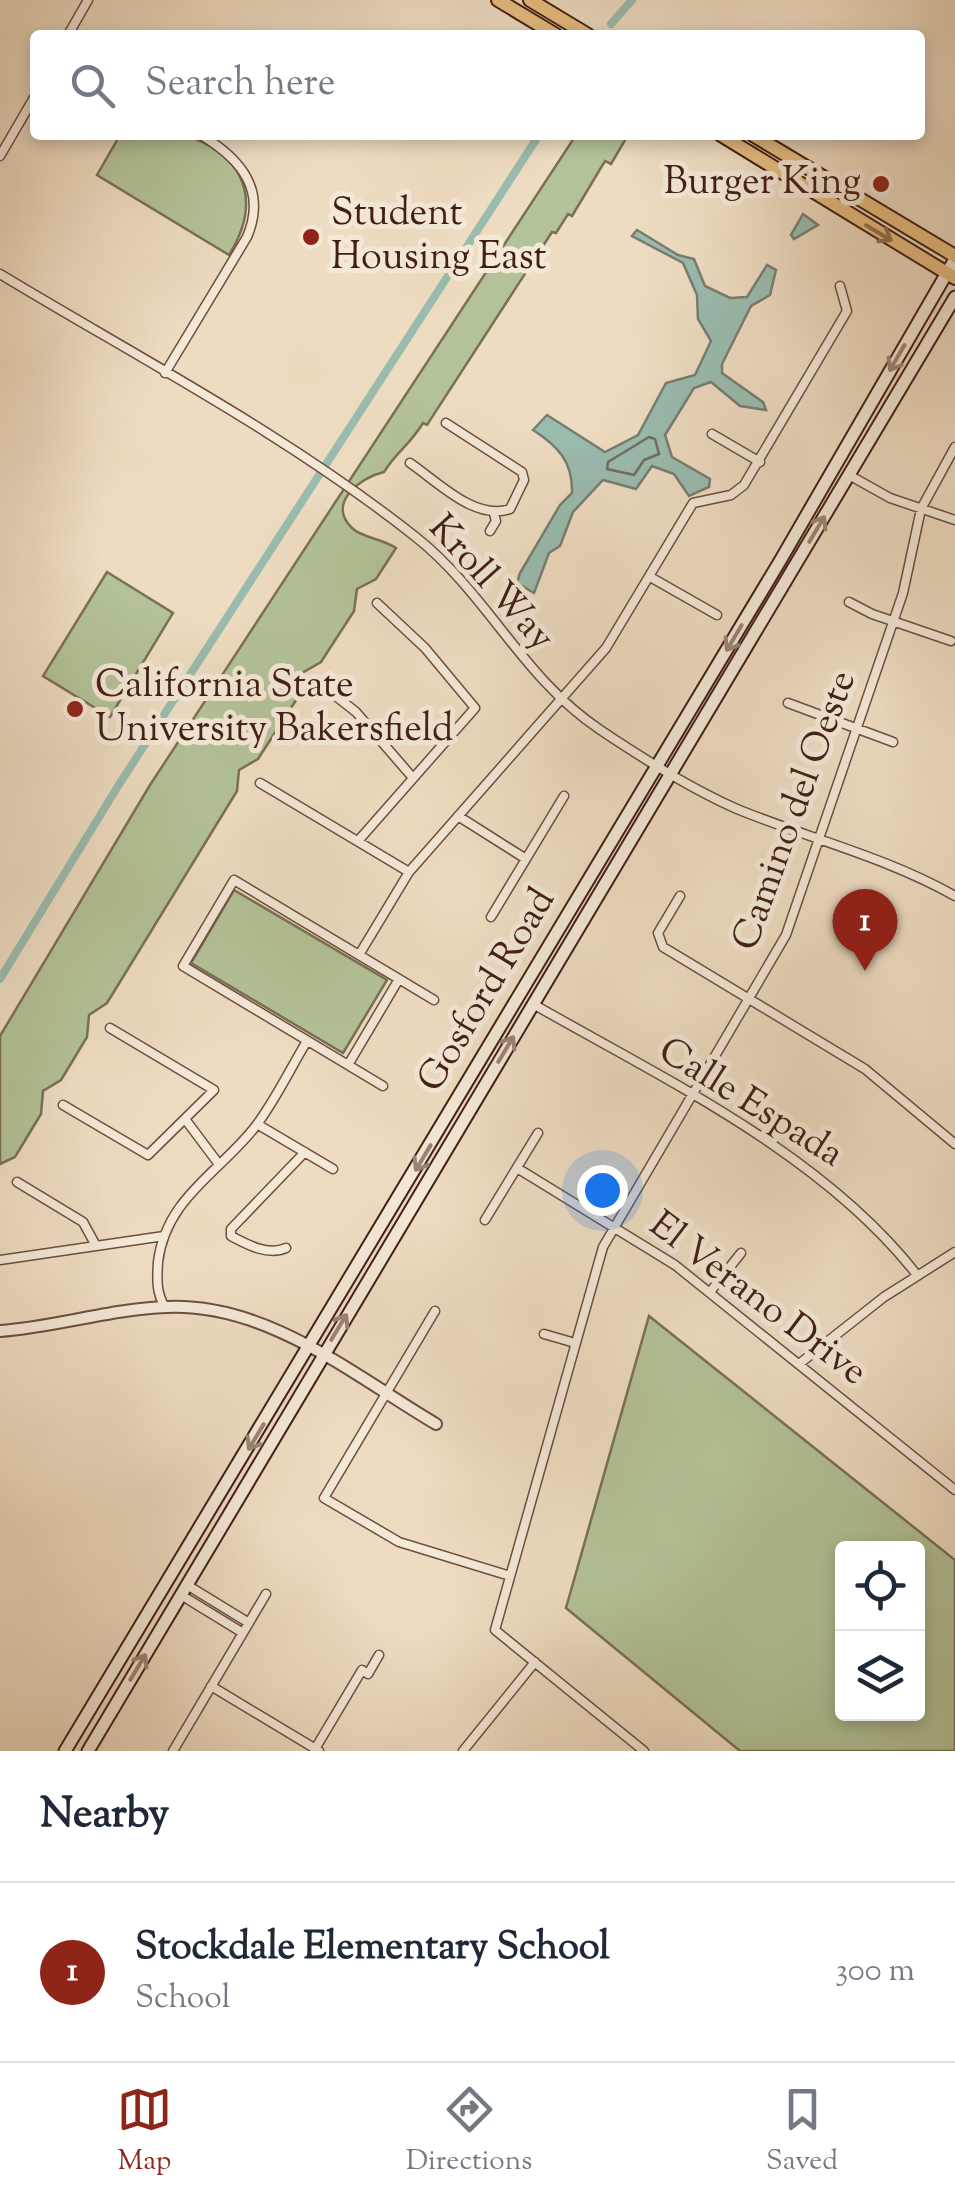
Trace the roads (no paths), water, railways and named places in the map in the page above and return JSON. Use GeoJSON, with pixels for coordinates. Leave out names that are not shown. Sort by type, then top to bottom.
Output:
{"type":"FeatureCollection","features":[{"type":"Feature","properties":{"kind":"main road"},"geometry":{"type":"LineString","coordinates":[[498,0],[548,30]]}},
{"type":"Feature","properties":{"kind":"main road"},"geometry":{"type":"LineString","coordinates":[[513,0],[558,27],[572,25]]}},
{"type":"Feature","properties":{"kind":"main road"},"geometry":{"type":"LineString","coordinates":[[530,0],[580,30]]}},
{"type":"Feature","properties":{"kind":"main road"},"geometry":{"type":"LineString","coordinates":[[729,140],[951,276]]}},
{"type":"Feature","properties":{"kind":"main road"},"geometry":{"type":"LineString","coordinates":[[761,140],[955,257]]}},
{"type":"Feature","properties":{"kind":"main road","name":"Gosford Road"},"geometry":{"type":"LineString","coordinates":[[65,1751],[951,276],[955,257]]}},
{"type":"Feature","properties":{"kind":"main road","name":"Gosford Road"},"geometry":{"type":"LineString","coordinates":[[88,1751],[955,298]]}},
{"type":"Feature","properties":{"kind":"street"},"geometry":{"type":"LineString","coordinates":[[71,30],[88,0]]}},
{"type":"Feature","properties":{"kind":"street"},"geometry":{"type":"LineString","coordinates":[[0,156],[30,105]]}},
{"type":"Feature","properties":{"kind":"street"},"geometry":{"type":"LineString","coordinates":[[165,374],[248,238],[254,219],[254,195],[245,171],[226,150],[210,140]]}},
{"type":"Feature","properties":{"kind":"street","name":"Kroll Way"},"geometry":{"type":"LineString","coordinates":[[0,274],[309,463],[436,554],[561,700],[658,765],[732,806],[895,866],[955,896]]}},
{"type":"Feature","properties":{"kind":"street"},"geometry":{"type":"LineString","coordinates":[[359,955],[409,872],[606,648],[652,578],[673,530],[693,503],[731,495],[760,462],[847,312],[840,286]]}},
{"type":"Feature","properties":{"kind":"street"},"geometry":{"type":"LineString","coordinates":[[410,464],[476,508],[494,514],[510,509],[524,480],[522,472],[446,423]]}},
{"type":"Feature","properties":{"kind":"street"},"geometry":{"type":"LineString","coordinates":[[712,434],[760,462]]}},
{"type":"Feature","properties":{"kind":"street","name":"Camino del Oeste"},"geometry":{"type":"LineString","coordinates":[[535,1662],[495,1630],[599,1257],[786,935],[894,622],[921,509],[955,447]]}},
{"type":"Feature","properties":{"kind":"street"},"geometry":{"type":"LineString","coordinates":[[850,475],[890,498],[955,520]]}},
{"type":"Feature","properties":{"kind":"street"},"geometry":{"type":"LineString","coordinates":[[490,531],[496,521],[494,514]]}},
{"type":"Feature","properties":{"kind":"street"},"geometry":{"type":"LineString","coordinates":[[652,578],[717,615]]}},
{"type":"Feature","properties":{"kind":"street"},"geometry":{"type":"LineString","coordinates":[[849,602],[950,641]]}},
{"type":"Feature","properties":{"kind":"street"},"geometry":{"type":"LineString","coordinates":[[358,841],[475,708],[425,648],[377,603]]}},
{"type":"Feature","properties":{"kind":"street"},"geometry":{"type":"LineString","coordinates":[[323,686],[356,712],[413,778]]}},
{"type":"Feature","properties":{"kind":"street"},"geometry":{"type":"LineString","coordinates":[[788,704],[893,742]]}},
{"type":"Feature","properties":{"kind":"street"},"geometry":{"type":"LineString","coordinates":[[260,783],[409,872]]}},
{"type":"Feature","properties":{"kind":"street"},"geometry":{"type":"LineString","coordinates":[[491,917],[564,796]]}},
{"type":"Feature","properties":{"kind":"street"},"geometry":{"type":"LineString","coordinates":[[458,816],[526,858]]}},
{"type":"Feature","properties":{"kind":"street"},"geometry":{"type":"LineString","coordinates":[[382,1086],[183,966],[234,880],[434,1000]]}},
{"type":"Feature","properties":{"kind":"street"},"geometry":{"type":"LineString","coordinates":[[680,896],[658,940],[865,1069],[955,1144]]}},
{"type":"Feature","properties":{"kind":"street"},"geometry":{"type":"LineString","coordinates":[[348,1065],[399,979]]}},
{"type":"Feature","properties":{"kind":"street","name":"Calle Espada"},"geometry":{"type":"LineString","coordinates":[[533,1004],[828,1183],[878,1228],[917,1275]]}},
{"type":"Feature","properties":{"kind":"street"},"geometry":{"type":"LineString","coordinates":[[64,1104],[148,1155],[214,1090],[110,1028]]}},
{"type":"Feature","properties":{"kind":"street"},"geometry":{"type":"LineString","coordinates":[[165,1307],[158,1282],[164,1236],[183,1199],[257,1124],[308,1041]]}},
{"type":"Feature","properties":{"kind":"street"},"geometry":{"type":"LineString","coordinates":[[185,1119],[218,1163]]}},
{"type":"Feature","properties":{"kind":"street"},"geometry":{"type":"LineString","coordinates":[[257,1124],[333,1169]]}},
{"type":"Feature","properties":{"kind":"street"},"geometry":{"type":"LineString","coordinates":[[486,1220],[538,1132]]}},
{"type":"Feature","properties":{"kind":"street"},"geometry":{"type":"LineString","coordinates":[[286,1248],[268,1250],[247,1244],[232,1236],[232,1229],[305,1152]]}},
{"type":"Feature","properties":{"kind":"street","name":"El Verano Drive"},"geometry":{"type":"LineString","coordinates":[[517,1168],[710,1292],[955,1490]]}},
{"type":"Feature","properties":{"kind":"street"},"geometry":{"type":"LineString","coordinates":[[17,1182],[84,1222],[95,1244]]}},
{"type":"Feature","properties":{"kind":"street"},"geometry":{"type":"LineString","coordinates":[[0,1260],[164,1236]]}},
{"type":"Feature","properties":{"kind":"street"},"geometry":{"type":"LineString","coordinates":[[798,1364],[917,1275],[955,1252]]}},
{"type":"Feature","properties":{"kind":"street"},"geometry":{"type":"LineString","coordinates":[[710,1292],[741,1254]]}},
{"type":"Feature","properties":{"kind":"street"},"geometry":{"type":"LineString","coordinates":[[0,1331],[165,1307],[206,1309],[247,1318],[310,1348],[436,1424]]}},
{"type":"Feature","properties":{"kind":"street"},"geometry":{"type":"LineString","coordinates":[[435,1312],[324,1498],[400,1542],[510,1576]]}},
{"type":"Feature","properties":{"kind":"street"},"geometry":{"type":"LineString","coordinates":[[544,1334],[575,1343]]}},
{"type":"Feature","properties":{"kind":"street"},"geometry":{"type":"LineString","coordinates":[[184,1590],[249,1623]]}},
{"type":"Feature","properties":{"kind":"street"},"geometry":{"type":"LineString","coordinates":[[184,1590],[243,1633]]}},
{"type":"Feature","properties":{"kind":"street"},"geometry":{"type":"LineString","coordinates":[[172,1751],[266,1594]]}},
{"type":"Feature","properties":{"kind":"street"},"geometry":{"type":"LineString","coordinates":[[211,1686],[317,1750],[362,1670],[368,1674],[379,1655]]}},
{"type":"Feature","properties":{"kind":"street"},"geometry":{"type":"LineString","coordinates":[[463,1751],[535,1662],[644,1751]]}},
{"type":"Feature","properties":{"kind":"water"},"geometry":{"type":"Polygon","coordinates":[[[803,214],[818,225],[794,239],[791,235],[803,214]]]}},
{"type":"Feature","properties":{"kind":"water"},"geometry":{"type":"Polygon","coordinates":[[[637,230],[678,255],[694,259],[705,286],[730,298],[747,297],[767,265],[776,270],[770,295],[751,306],[722,364],[722,373],[763,402],[766,410],[740,406],[711,382],[694,388],[665,435],[672,457],[710,479],[709,487],[689,496],[674,474],[652,466],[636,489],[603,480],[573,512],[560,546],[549,553],[534,593],[517,583],[520,573],[560,505],[572,493],[572,482],[562,456],[533,430],[547,415],[605,452],[638,435],[666,383],[695,375],[711,341],[698,319],[697,295],[683,263],[632,236],[637,230]]]}},
{"type":"Feature","properties":{"kind":"waterway"},"geometry":{"type":"LineString","coordinates":[[611,24],[632,0]]}},
{"type":"Feature","properties":{"kind":"waterway"},"geometry":{"type":"LineString","coordinates":[[0,979],[118,786],[536,140]]}},
{"type":"Feature","properties":{"kind":"place","name":"Burger King"},"geometry":{"type":"Point","coordinates":[881,184]}},
{"type":"Feature","properties":{"kind":"place","name":"Student Housing East"},"geometry":{"type":"Point","coordinates":[311,237]}},
{"type":"Feature","properties":{"kind":"place","name":"California State University Bakersfield"},"geometry":{"type":"Point","coordinates":[75,709]}},
{"type":"Feature","properties":{"kind":"place","name":"Stockdale Elementary School"},"geometry":{"type":"Point","coordinates":[865,971]}}]}
